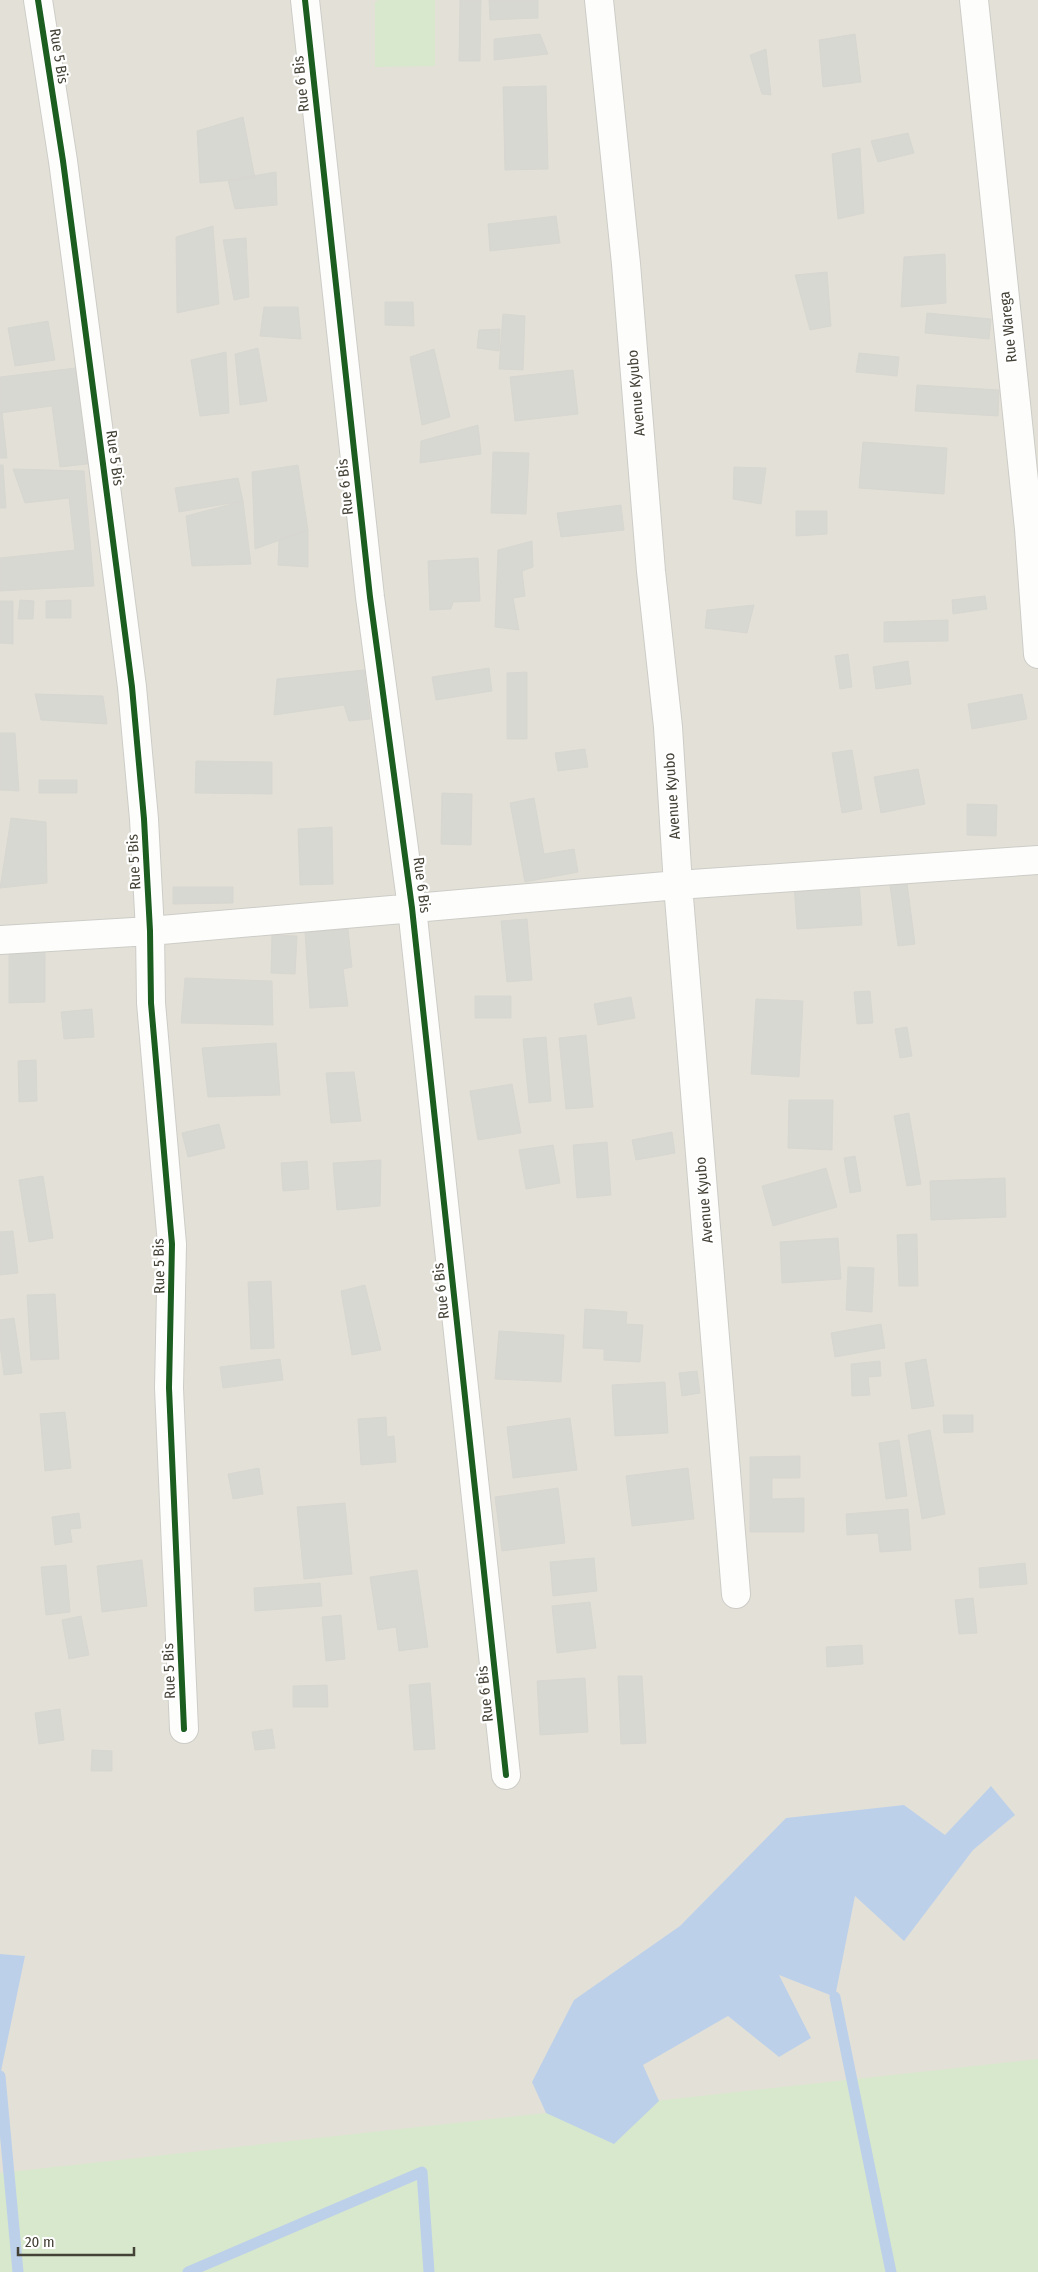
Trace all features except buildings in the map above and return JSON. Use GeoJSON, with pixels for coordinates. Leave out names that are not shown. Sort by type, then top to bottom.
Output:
{"type":"FeatureCollection","features":[{"type":"Feature","properties":{"kind":"street","name":"Rue 5 Bis"},"geometry":{"type":"LineString","coordinates":[[38,0],[63,161],[132,687],[144,819],[150,931],[151,1003],[172,1244],[169,1388],[184,1729]]}},
{"type":"Feature","properties":{"kind":"street","name":"Rue 6 Bis"},"geometry":{"type":"LineString","coordinates":[[305,0],[370,597],[412,908],[506,1775]]}},
{"type":"Feature","properties":{"kind":"street","name":"Avenue Kyubo"},"geometry":{"type":"LineString","coordinates":[[599,0],[626,264],[651,571],[668,727],[678,885],[736,1594]]}},
{"type":"Feature","properties":{"kind":"street","name":"Rue Warega"},"geometry":{"type":"LineString","coordinates":[[974,0],[1029,529],[1038,654]]}},
{"type":"Feature","properties":{"kind":"street"},"geometry":{"type":"LineString","coordinates":[[0,940],[150,931],[678,885],[1038,860]]}},
{"type":"Feature","properties":{"kind":"shaded area"},"geometry":{"type":"Polygon","coordinates":[[[0,0],[1038,0],[1038,2161],[0,2257],[0,0]]]}},
{"type":"Feature","properties":{"kind":"green space"},"geometry":{"type":"Polygon","coordinates":[[[379,0],[435,0],[435,66],[375,67],[375,2],[379,0]]]}},
{"type":"Feature","properties":{"kind":"green space"},"geometry":{"type":"Polygon","coordinates":[[[1038,2059],[1038,2272],[0,2272],[0,2173],[1038,2059]]]}},
{"type":"Feature","properties":{"kind":"water"},"geometry":{"type":"Polygon","coordinates":[[[991,1786],[1015,1815],[973,1850],[904,1941],[855,1896],[835,1997],[779,1975],[811,2038],[779,2057],[728,2016],[643,2065],[659,2101],[614,2144],[546,2113],[532,2082],[574,2000],[680,1926],[786,1818],[904,1805],[945,1835],[991,1786]]]}},
{"type":"Feature","properties":{"kind":"water"},"geometry":{"type":"Polygon","coordinates":[[[0,1954],[25,1956],[0,2076],[0,1954]]]}},
{"type":"Feature","properties":{"kind":"waterway"},"geometry":{"type":"LineString","coordinates":[[835,1997],[891,2272]]}},
{"type":"Feature","properties":{"kind":"waterway"},"geometry":{"type":"LineString","coordinates":[[0,2076],[18,2272]]}},
{"type":"Feature","properties":{"kind":"waterway"},"geometry":{"type":"LineString","coordinates":[[188,2272],[422,2172],[429,2272]]}},
{"type":"Feature","properties":{"kind":"cycle path"},"geometry":{"type":"LineString","coordinates":[[38,0],[63,161],[132,687],[144,819],[150,931],[151,1003],[172,1244],[169,1388],[184,1729]]}},
{"type":"Feature","properties":{"kind":"cycle path"},"geometry":{"type":"LineString","coordinates":[[305,0],[370,597],[412,908],[506,1775]]}}]}
